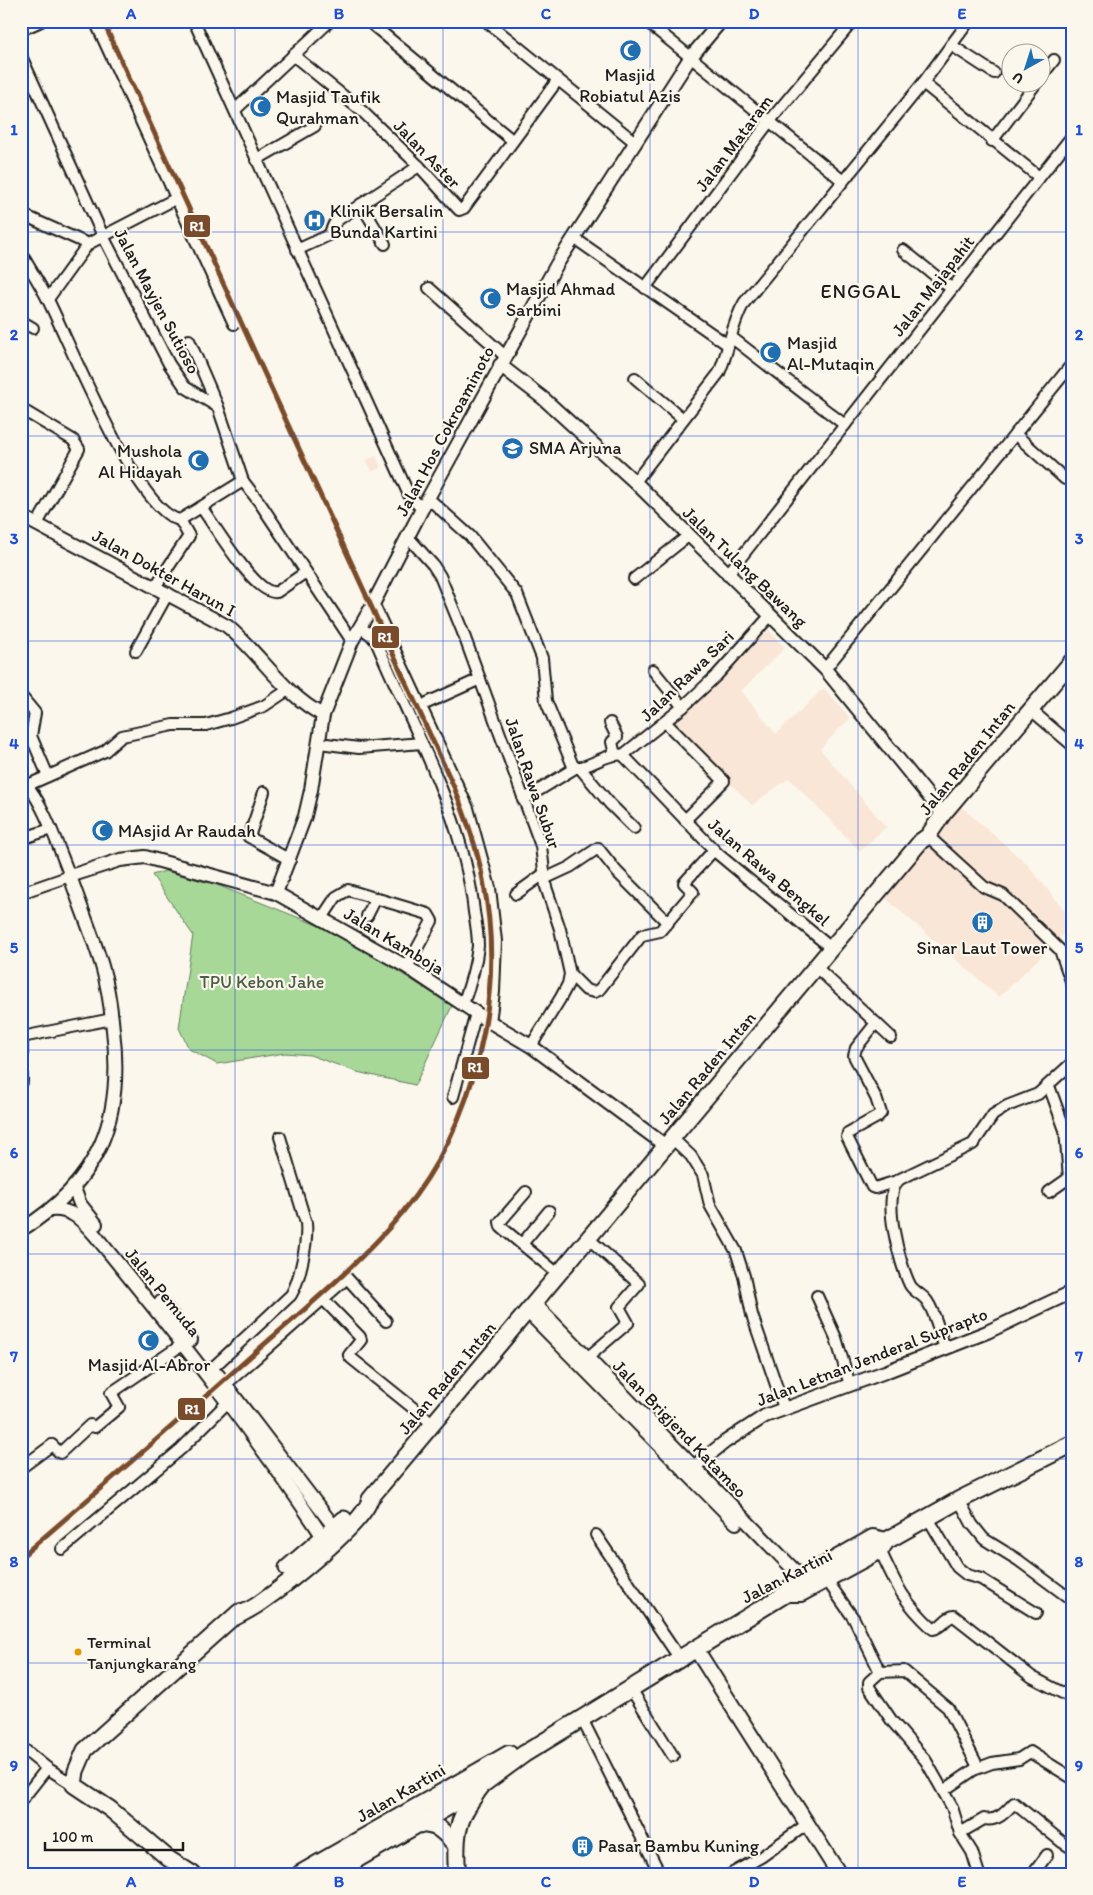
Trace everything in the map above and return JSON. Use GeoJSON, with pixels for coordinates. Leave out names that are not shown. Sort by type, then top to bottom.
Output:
{"type":"FeatureCollection","features":[{"type":"Feature","properties":{"kind":"highway","name":"Jalan Kartini"},"geometry":{"type":"LineString","coordinates":[[331,1874],[355,1868],[417,1824],[479,1789],[482,1784],[524,1754],[696,1649],[794,1585],[801,1594],[960,1500],[1072,1444]]}},
{"type":"Feature","properties":{"kind":"highway"},"geometry":{"type":"LineString","coordinates":[[794,1585],[873,1538],[883,1545]]}},
{"type":"Feature","properties":{"kind":"highway","name":"Jalan Kartini"},"geometry":{"type":"LineString","coordinates":[[300,1874],[508,1754],[524,1754]]}},
{"type":"Feature","properties":{"kind":"highway"},"geometry":{"type":"LineString","coordinates":[[458,1874],[456,1844],[459,1821],[467,1805],[479,1789]]}},
{"type":"Feature","properties":{"kind":"highway"},"geometry":{"type":"LineString","coordinates":[[417,1824],[438,1826],[456,1844]]}},
{"type":"Feature","properties":{"kind":"main road","name":"Jalan Raden Intan"},"geometry":{"type":"LineString","coordinates":[[234,1618],[260,1604],[332,1543],[368,1506],[370,1499],[921,841],[928,836],[943,814],[1072,661]]}},
{"type":"Feature","properties":{"kind":"main road","name":"Jalan Raden Intan"},"geometry":{"type":"LineString","coordinates":[[74,1785],[76,1771],[85,1750],[234,1618],[252,1597],[335,1528],[362,1501],[370,1499]]}},
{"type":"Feature","properties":{"kind":"main road"},"geometry":{"type":"LineString","coordinates":[[696,1649],[806,1825],[839,1874]]}},
{"type":"Feature","properties":{"kind":"main road"},"geometry":{"type":"LineString","coordinates":[[74,1785],[110,1809],[169,1866],[193,1874]]}},
{"type":"Feature","properties":{"kind":"street"},"geometry":{"type":"LineString","coordinates":[[21,30],[42,21]]}},
{"type":"Feature","properties":{"kind":"street"},"geometry":{"type":"LineString","coordinates":[[95,21],[234,324]]}},
{"type":"Feature","properties":{"kind":"street"},"geometry":{"type":"LineString","coordinates":[[194,21],[409,495],[425,503],[470,536],[517,594],[542,658],[546,701],[577,768],[634,828]]}},
{"type":"Feature","properties":{"kind":"street"},"geometry":{"type":"LineString","coordinates":[[235,110],[330,21]]}},
{"type":"Feature","properties":{"kind":"street"},"geometry":{"type":"LineString","coordinates":[[368,21],[512,140]]}},
{"type":"Feature","properties":{"kind":"street"},"geometry":{"type":"LineString","coordinates":[[486,21],[636,143]]}},
{"type":"Feature","properties":{"kind":"street"},"geometry":{"type":"LineString","coordinates":[[646,21],[843,181]]}},
{"type":"Feature","properties":{"kind":"street","name":"Jalan Hos Cokroaminoto"},"geometry":{"type":"LineString","coordinates":[[276,893],[290,860],[307,808],[323,715],[352,641],[503,361],[574,238],[690,58],[721,21]]}},
{"type":"Feature","properties":{"kind":"street","name":"Jalan Mataram"},"geometry":{"type":"LineString","coordinates":[[645,288],[769,122],[853,21]]}},
{"type":"Feature","properties":{"kind":"street"},"geometry":{"type":"LineString","coordinates":[[635,482],[719,373],[736,316],[744,303],[923,83],[969,21]]}},
{"type":"Feature","properties":{"kind":"street"},"geometry":{"type":"LineString","coordinates":[[952,44],[994,73]]}},
{"type":"Feature","properties":{"kind":"street","name":"Jalan Aster"},"geometry":{"type":"LineString","coordinates":[[293,55],[363,112],[419,166],[457,208],[462,210],[512,140],[558,81]]}},
{"type":"Feature","properties":{"kind":"street","name":"Jalan Mayjen Sutioso"},"geometry":{"type":"LineString","coordinates":[[21,56],[103,236],[176,376],[185,387],[218,407]]}},
{"type":"Feature","properties":{"kind":"street"},"geometry":{"type":"LineString","coordinates":[[1050,65],[1054,60]]}},
{"type":"Feature","properties":{"kind":"street"},"geometry":{"type":"LineString","coordinates":[[923,83],[992,141],[1040,177]]}},
{"type":"Feature","properties":{"kind":"street"},"geometry":{"type":"LineString","coordinates":[[992,141],[1029,92]]}},
{"type":"Feature","properties":{"kind":"street"},"geometry":{"type":"LineString","coordinates":[[256,160],[315,126]]}},
{"type":"Feature","properties":{"kind":"street","name":"Jalan Majapahit"},"geometry":{"type":"LineString","coordinates":[[727,574],[1072,136]]}},
{"type":"Feature","properties":{"kind":"street"},"geometry":{"type":"LineString","coordinates":[[298,250],[330,235],[334,224],[419,166]]}},
{"type":"Feature","properties":{"kind":"street"},"geometry":{"type":"LineString","coordinates":[[48,300],[88,244],[177,198]]}},
{"type":"Feature","properties":{"kind":"street"},"geometry":{"type":"LineString","coordinates":[[361,204],[385,244]]}},
{"type":"Feature","properties":{"kind":"street"},"geometry":{"type":"LineString","coordinates":[[21,214],[88,244]]}},
{"type":"Feature","properties":{"kind":"street"},"geometry":{"type":"LineString","coordinates":[[574,238],[645,288],[729,341],[845,425]]}},
{"type":"Feature","properties":{"kind":"street"},"geometry":{"type":"LineString","coordinates":[[903,250],[952,289]]}},
{"type":"Feature","properties":{"kind":"street"},"geometry":{"type":"LineString","coordinates":[[21,254],[48,300],[127,464],[144,489],[159,506],[180,520],[189,536],[155,587]]}},
{"type":"Feature","properties":{"kind":"street"},"geometry":{"type":"LineString","coordinates":[[429,288],[503,361]]}},
{"type":"Feature","properties":{"kind":"street"},"geometry":{"type":"LineString","coordinates":[[21,320],[33,328]]}},
{"type":"Feature","properties":{"kind":"street"},"geometry":{"type":"LineString","coordinates":[[189,340],[218,407],[243,481],[352,641]]}},
{"type":"Feature","properties":{"kind":"street","name":"Jalan Tulang Bawang"},"geometry":{"type":"LineString","coordinates":[[503,361],[635,482],[825,669],[943,814]]}},
{"type":"Feature","properties":{"kind":"street"},"geometry":{"type":"LineString","coordinates":[[825,669],[1072,364]]}},
{"type":"Feature","properties":{"kind":"street"},"geometry":{"type":"LineString","coordinates":[[635,378],[683,420]]}},
{"type":"Feature","properties":{"kind":"street"},"geometry":{"type":"LineString","coordinates":[[21,409],[73,440],[79,449],[37,524]]}},
{"type":"Feature","properties":{"kind":"street"},"geometry":{"type":"LineString","coordinates":[[1015,434],[1065,479],[1072,471]]}},
{"type":"Feature","properties":{"kind":"street"},"geometry":{"type":"LineString","coordinates":[[180,520],[243,481]]}},
{"type":"Feature","properties":{"kind":"street"},"geometry":{"type":"LineString","coordinates":[[201,507],[248,575],[264,589],[272,593],[277,592],[306,572]]}},
{"type":"Feature","properties":{"kind":"street","name":"Jalan Dokter Harun I"},"geometry":{"type":"LineString","coordinates":[[21,516],[227,626],[254,650],[288,690],[308,707],[323,715]]}},
{"type":"Feature","properties":{"kind":"street"},"geometry":{"type":"LineString","coordinates":[[634,579],[688,536]]}},
{"type":"Feature","properties":{"kind":"street","name":"Jalan Rawa Subur"},"geometry":{"type":"LineString","coordinates":[[408,537],[433,565],[440,576],[480,679],[541,846],[544,876],[570,974]]}},
{"type":"Feature","properties":{"kind":"street"},"geometry":{"type":"LineString","coordinates":[[136,651],[168,593]]}},
{"type":"Feature","properties":{"kind":"street"},"geometry":{"type":"LineString","coordinates":[[373,603],[468,808],[490,888],[496,941],[494,992],[490,1022]]}},
{"type":"Feature","properties":{"kind":"street","name":"Jalan Rawa Sari"},"geometry":{"type":"LineString","coordinates":[[524,800],[577,768],[619,755],[665,722],[717,675],[770,616]]}},
{"type":"Feature","properties":{"kind":"street"},"geometry":{"type":"LineString","coordinates":[[360,628],[372,635],[376,641],[422,742],[462,848],[473,894],[478,944],[474,975],[463,1004]]}},
{"type":"Feature","properties":{"kind":"street"},"geometry":{"type":"LineString","coordinates":[[653,670],[683,707]]}},
{"type":"Feature","properties":{"kind":"street"},"geometry":{"type":"LineString","coordinates":[[427,703],[480,679]]}},
{"type":"Feature","properties":{"kind":"street"},"geometry":{"type":"LineString","coordinates":[[21,1230],[50,1210],[74,1188],[101,1145],[113,1109],[117,1071],[112,1019],[102,966],[51,829],[25,782],[48,776],[105,751],[122,736],[172,725],[206,725],[248,713],[264,706],[288,690]]}},
{"type":"Feature","properties":{"kind":"street"},"geometry":{"type":"LineString","coordinates":[[21,696],[35,713],[31,736],[48,776]]}},
{"type":"Feature","properties":{"kind":"street"},"geometry":{"type":"LineString","coordinates":[[1031,710],[1072,745]]}},
{"type":"Feature","properties":{"kind":"street"},"geometry":{"type":"LineString","coordinates":[[665,722],[724,781],[684,820]]}},
{"type":"Feature","properties":{"kind":"street"},"geometry":{"type":"LineString","coordinates":[[610,723],[617,737],[612,742],[619,755]]}},
{"type":"Feature","properties":{"kind":"street"},"geometry":{"type":"LineString","coordinates":[[319,743],[359,748],[422,742]]}},
{"type":"Feature","properties":{"kind":"street","name":"Jalan Rawa Bengkel"},"geometry":{"type":"LineString","coordinates":[[619,755],[714,850],[832,948]]}},
{"type":"Feature","properties":{"kind":"street"},"geometry":{"type":"LineString","coordinates":[[264,792],[249,837],[290,860]]}},
{"type":"Feature","properties":{"kind":"street"},"geometry":{"type":"LineString","coordinates":[[21,840],[51,829]]}},
{"type":"Feature","properties":{"kind":"street"},"geometry":{"type":"LineString","coordinates":[[928,836],[984,887],[1004,895],[1060,950],[1072,984]]}},
{"type":"Feature","properties":{"kind":"street"},"geometry":{"type":"LineString","coordinates":[[516,894],[544,876],[570,867],[598,848],[617,872],[668,923]]}},
{"type":"Feature","properties":{"kind":"street"},"geometry":{"type":"LineString","coordinates":[[570,974],[586,990],[597,992],[642,935],[660,931],[668,923],[693,892],[684,883],[714,850]]}},
{"type":"Feature","properties":{"kind":"street","name":"Jalan Kamboja"},"geometry":{"type":"LineString","coordinates":[[70,876],[140,857],[276,893],[357,935],[530,1046],[669,1142]]}},
{"type":"Feature","properties":{"kind":"street"},"geometry":{"type":"LineString","coordinates":[[21,893],[70,876]]}},
{"type":"Feature","properties":{"kind":"street"},"geometry":{"type":"LineString","coordinates":[[322,918],[336,896],[348,890],[428,914],[432,919],[407,967]]}},
{"type":"Feature","properties":{"kind":"street"},"geometry":{"type":"LineString","coordinates":[[367,916],[376,898]]}},
{"type":"Feature","properties":{"kind":"street"},"geometry":{"type":"LineString","coordinates":[[816,967],[891,1037]]}},
{"type":"Feature","properties":{"kind":"street"},"geometry":{"type":"LineString","coordinates":[[530,1046],[560,999],[568,984],[570,974]]}},
{"type":"Feature","properties":{"kind":"street"},"geometry":{"type":"LineString","coordinates":[[453,1098],[476,1013]]}},
{"type":"Feature","properties":{"kind":"street"},"geometry":{"type":"LineString","coordinates":[[22,1082],[22,1035],[112,1019]]}},
{"type":"Feature","properties":{"kind":"street"},"geometry":{"type":"LineString","coordinates":[[876,1023],[856,1048],[854,1056],[876,1098],[881,1112],[877,1117],[848,1133],[847,1137],[872,1187],[876,1188],[897,1181],[973,1144],[993,1115],[1007,1106],[1033,1097],[1049,1086],[1072,1063]]}},
{"type":"Feature","properties":{"kind":"street"},"geometry":{"type":"LineString","coordinates":[[1049,1086],[1065,1130],[1070,1183],[1049,1192]]}},
{"type":"Feature","properties":{"kind":"street"},"geometry":{"type":"LineString","coordinates":[[212,1368],[290,1296],[295,1288],[307,1236],[306,1223],[280,1137]]}},
{"type":"Feature","properties":{"kind":"street"},"geometry":{"type":"LineString","coordinates":[[669,1142],[691,1156],[703,1175],[710,1205],[736,1251],[744,1276],[752,1315],[784,1408]]}},
{"type":"Feature","properties":{"kind":"street"},"geometry":{"type":"LineString","coordinates":[[897,1181],[891,1192],[891,1209],[903,1265],[911,1286],[927,1301],[945,1348]]}},
{"type":"Feature","properties":{"kind":"street","name":"Jalan Pemuda"},"geometry":{"type":"LineString","coordinates":[[74,1188],[86,1212],[169,1312],[225,1384],[241,1412],[297,1488],[335,1528]]}},
{"type":"Feature","properties":{"kind":"street"},"geometry":{"type":"LineString","coordinates":[[526,1192],[500,1222],[500,1227],[558,1274]]}},
{"type":"Feature","properties":{"kind":"street","name":"Jalan Pemuda"},"geometry":{"type":"LineString","coordinates":[[50,1210],[66,1211],[82,1220],[183,1344],[212,1368],[228,1402],[241,1412]]}},
{"type":"Feature","properties":{"kind":"street"},"geometry":{"type":"LineString","coordinates":[[522,1244],[549,1210]]}},
{"type":"Feature","properties":{"kind":"street"},"geometry":{"type":"LineString","coordinates":[[588,1238],[639,1284],[619,1307],[628,1323],[588,1358]]}},
{"type":"Feature","properties":{"kind":"street"},"geometry":{"type":"LineString","coordinates":[[225,1384],[347,1278],[386,1321]]}},
{"type":"Feature","properties":{"kind":"street","name":"Jalan Letnan Jenderal Suprapto"},"geometry":{"type":"LineString","coordinates":[[690,1470],[749,1425],[784,1408],[850,1385],[1021,1318],[1072,1292]]}},
{"type":"Feature","properties":{"kind":"street"},"geometry":{"type":"LineString","coordinates":[[817,1296],[836,1338],[850,1385]]}},
{"type":"Feature","properties":{"kind":"street"},"geometry":{"type":"LineString","coordinates":[[323,1299],[360,1337],[361,1340],[350,1351],[349,1355],[351,1358],[433,1424]]}},
{"type":"Feature","properties":{"kind":"street","name":"Jalan Brigjend Katamso"},"geometry":{"type":"LineString","coordinates":[[530,1307],[588,1358],[690,1470]]}},
{"type":"Feature","properties":{"kind":"street","name":"Jalan Brigjend Katamso"},"geometry":{"type":"LineString","coordinates":[[530,1307],[746,1527],[794,1585]]}},
{"type":"Feature","properties":{"kind":"street"},"geometry":{"type":"LineString","coordinates":[[21,1468],[52,1445],[60,1453],[90,1425],[95,1427],[119,1407],[111,1393],[183,1344]]}},
{"type":"Feature","properties":{"kind":"street"},"geometry":{"type":"LineString","coordinates":[[62,1549],[181,1449],[228,1402]]}},
{"type":"Feature","properties":{"kind":"street","name":"Jalan Pemuda"},"geometry":{"type":"LineString","coordinates":[[297,1488],[323,1537]]}},
{"type":"Feature","properties":{"kind":"street"},"geometry":{"type":"LineString","coordinates":[[960,1500],[972,1524],[984,1539],[1072,1600]]}},
{"type":"Feature","properties":{"kind":"street"},"geometry":{"type":"LineString","coordinates":[[928,1518],[962,1571],[981,1580],[1036,1613]]}},
{"type":"Feature","properties":{"kind":"street"},"geometry":{"type":"LineString","coordinates":[[596,1535],[680,1659]]}},
{"type":"Feature","properties":{"kind":"street"},"geometry":{"type":"LineString","coordinates":[[883,1545],[899,1592],[913,1610],[933,1629],[938,1628],[949,1617],[954,1616],[1032,1676],[1072,1698]]}},
{"type":"Feature","properties":{"kind":"street"},"geometry":{"type":"LineString","coordinates":[[826,1579],[854,1619],[880,1672]]}},
{"type":"Feature","properties":{"kind":"street"},"geometry":{"type":"LineString","coordinates":[[1060,1592],[1072,1591]]}},
{"type":"Feature","properties":{"kind":"street"},"geometry":{"type":"LineString","coordinates":[[976,1769],[978,1767],[948,1708],[904,1671],[880,1672],[869,1682],[869,1687],[892,1721],[926,1761],[944,1791],[952,1807],[960,1833],[972,1852],[979,1874]]}},
{"type":"Feature","properties":{"kind":"street"},"geometry":{"type":"LineString","coordinates":[[631,1689],[673,1756]]}},
{"type":"Feature","properties":{"kind":"street"},"geometry":{"type":"LineString","coordinates":[[582,1719],[660,1874]]}},
{"type":"Feature","properties":{"kind":"street"},"geometry":{"type":"LineString","coordinates":[[21,1747],[47,1768],[74,1785]]}},
{"type":"Feature","properties":{"kind":"street"},"geometry":{"type":"LineString","coordinates":[[944,1791],[976,1769],[992,1763],[1019,1759],[1030,1752],[1072,1778]]}},
{"type":"Feature","properties":{"kind":"street"},"geometry":{"type":"LineString","coordinates":[[21,1801],[47,1768]]}},
{"type":"Feature","properties":{"kind":"street"},"geometry":{"type":"LineString","coordinates":[[960,1833],[984,1819],[992,1821],[997,1819],[1014,1803],[1062,1842],[1070,1847],[1072,1845]]}},
{"type":"Feature","properties":{"kind":"street"},"geometry":{"type":"LineString","coordinates":[[731,1874],[806,1825]]}},
{"type":"Feature","properties":{"kind":"street"},"geometry":{"type":"LineString","coordinates":[[1033,1874],[1047,1855]]}},
{"type":"Feature","properties":{"kind":"shaded area"},"geometry":{"type":"Polygon","coordinates":[[[376,456],[381,468],[372,471],[366,460],[376,456]]]}},
{"type":"Feature","properties":{"kind":"shaded area"},"geometry":{"type":"Polygon","coordinates":[[[769,630],[785,648],[741,691],[776,734],[824,688],[850,718],[820,749],[886,827],[860,851],[789,778],[752,805],[670,723],[769,630]]]}},
{"type":"Feature","properties":{"kind":"shaded area"},"geometry":{"type":"Polygon","coordinates":[[[959,805],[1028,865],[1065,911],[1064,934],[999,997],[882,895],[959,805]]]}},
{"type":"Feature","properties":{"kind":"green space","name":"TPU Kebon Jahe"},"geometry":{"type":"Polygon","coordinates":[[[165,871],[217,885],[342,935],[452,1006],[415,1085],[357,1072],[310,1055],[285,1053],[217,1064],[189,1049],[179,1028],[193,935],[152,875],[165,871]]]}},
{"type":"Feature","properties":{"kind":"tunnel"},"geometry":{"type":"LineString","coordinates":[[359,932],[367,916]]}},
{"type":"Feature","properties":{"kind":"transit line","name":"R1"},"geometry":{"type":"LineString","coordinates":[[21,1557],[329,1287],[367,1251],[402,1213],[428,1177],[449,1139],[466,1098],[479,1055],[487,1011],[490,967],[489,923],[481,868],[467,821],[454,787],[103,21]]}},
{"type":"Feature","properties":{"kind":"place","name":"Masjid Robiatul Azis"},"geometry":{"type":"Point","coordinates":[630,50]}},
{"type":"Feature","properties":{"kind":"place","name":"Masjid Taufik Qurahman"},"geometry":{"type":"Point","coordinates":[260,107]}},
{"type":"Feature","properties":{"kind":"place","name":"Klinik Bersalin Bunda Kartini"},"geometry":{"type":"Point","coordinates":[314,221]}},
{"type":"Feature","properties":{"kind":"place","name":"Masjid Ahmad Sarbini"},"geometry":{"type":"Point","coordinates":[490,299]}},
{"type":"Feature","properties":{"kind":"place","name":"Masjid Al-Mutaqin"},"geometry":{"type":"Point","coordinates":[771,353]}},
{"type":"Feature","properties":{"kind":"place","name":"SMA Arjuna"},"geometry":{"type":"Point","coordinates":[513,448]}},
{"type":"Feature","properties":{"kind":"place","name":"Mushola Al Hidayah"},"geometry":{"type":"Point","coordinates":[198,461]}},
{"type":"Feature","properties":{"kind":"place","name":"MAsjid Ar Raudah"},"geometry":{"type":"Point","coordinates":[102,831]}},
{"type":"Feature","properties":{"kind":"place","name":"Sinar Laut Tower"},"geometry":{"type":"Point","coordinates":[982,923]}},
{"type":"Feature","properties":{"kind":"place","name":"Masjid Al-Abror"},"geometry":{"type":"Point","coordinates":[149,1340]}},
{"type":"Feature","properties":{"kind":"place","name":"Terminal Tanjungkarang"},"geometry":{"type":"Point","coordinates":[78,1652]}},
{"type":"Feature","properties":{"kind":"place","name":"Pasar Bambu Kuning"},"geometry":{"type":"Point","coordinates":[582,1846]}},
{"type":"Feature","properties":{"kind":"district","name":"ENGGAL"},"geometry":{"type":"Point","coordinates":[861,291]}}]}
